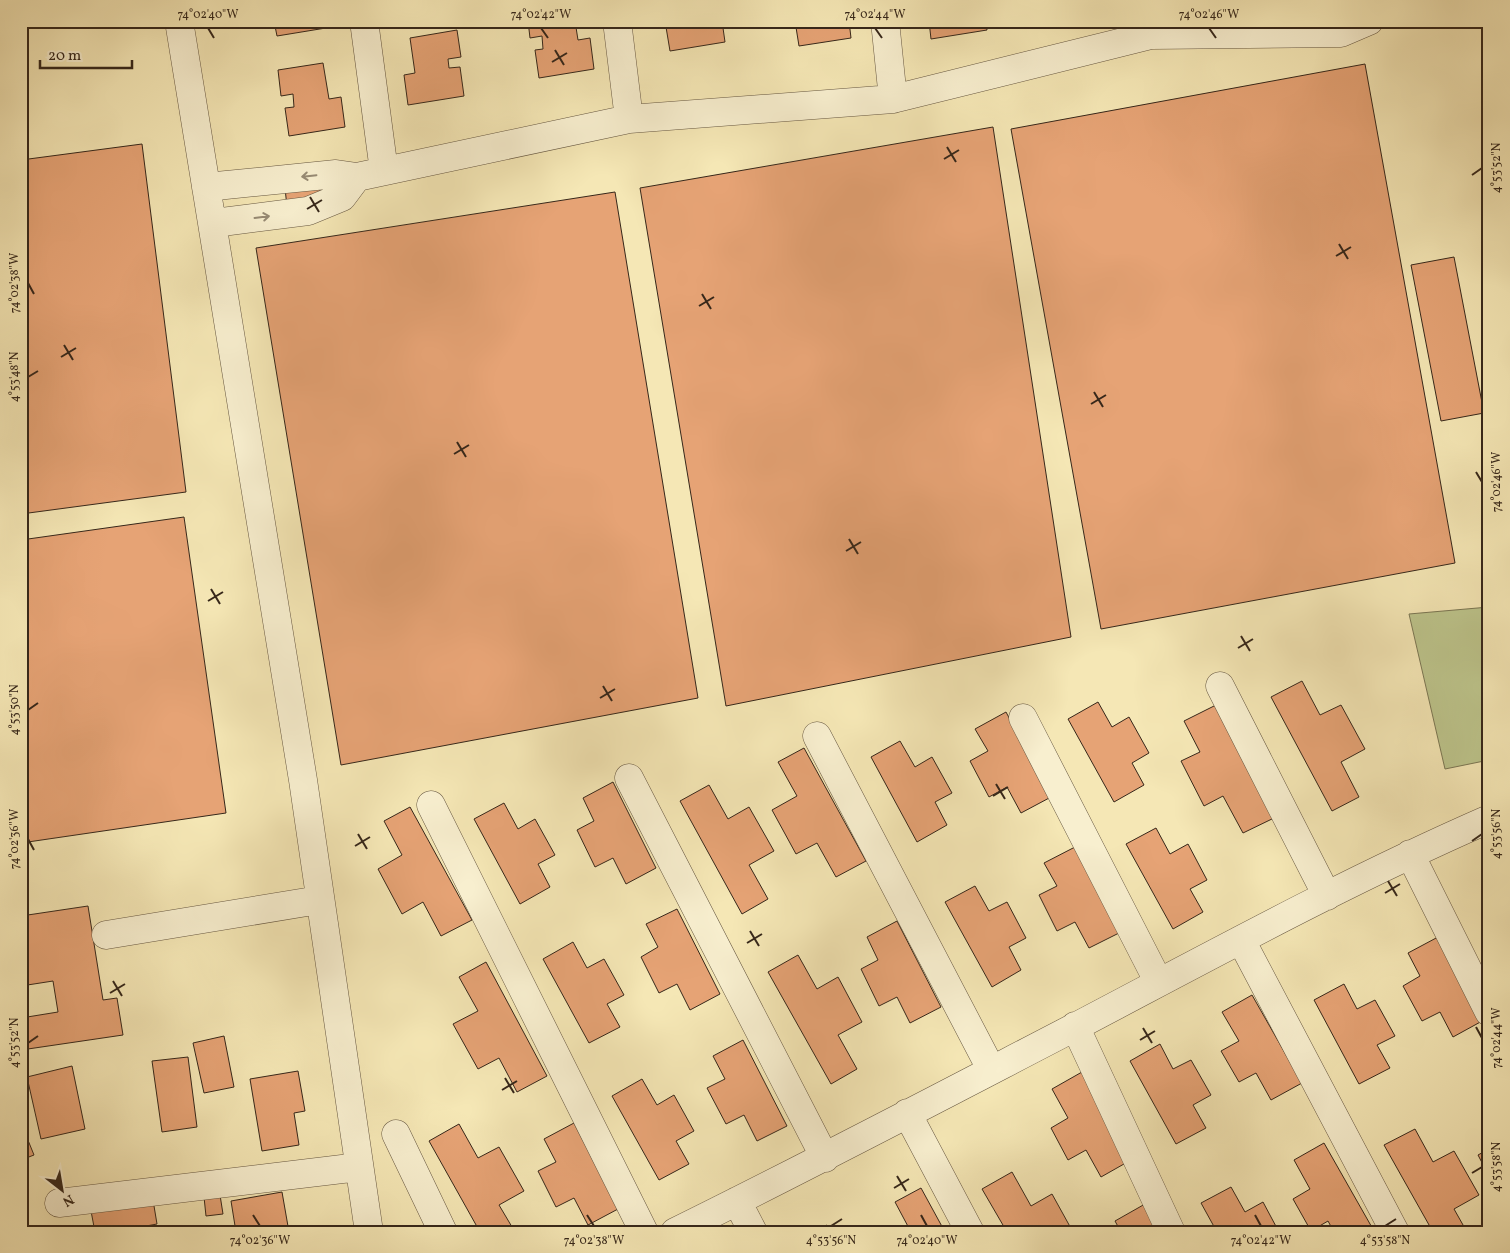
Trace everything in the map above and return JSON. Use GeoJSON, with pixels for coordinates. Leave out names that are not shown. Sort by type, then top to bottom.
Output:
{"type":"FeatureCollection","features":[{"type":"Feature","properties":{"kind":"street"},"geometry":{"type":"LineString","coordinates":[[179,21],[206,187],[214,223],[302,770],[319,900],[370,1232]]}},
{"type":"Feature","properties":{"kind":"street"},"geometry":{"type":"LineString","coordinates":[[364,21],[384,171]]}},
{"type":"Feature","properties":{"kind":"street"},"geometry":{"type":"LineString","coordinates":[[618,21],[629,119]]}},
{"type":"Feature","properties":{"kind":"street"},"geometry":{"type":"LineString","coordinates":[[885,21],[893,99]]}},
{"type":"Feature","properties":{"kind":"street"},"geometry":{"type":"LineString","coordinates":[[206,187],[336,174],[357,177],[629,119],[893,99],[1150,28],[1341,34],[1369,21]]}},
{"type":"Feature","properties":{"kind":"street"},"geometry":{"type":"LineString","coordinates":[[214,223],[308,212],[342,197],[357,177]]}},
{"type":"Feature","properties":{"kind":"street"},"geometry":{"type":"LineString","coordinates":[[1220,686],[1328,896]]}},
{"type":"Feature","properties":{"kind":"street"},"geometry":{"type":"LineString","coordinates":[[1022,718],[1158,981]]}},
{"type":"Feature","properties":{"kind":"street"},"geometry":{"type":"LineString","coordinates":[[818,736],[991,1068]]}},
{"type":"Feature","properties":{"kind":"street"},"geometry":{"type":"LineString","coordinates":[[629,778],[825,1158]]}},
{"type":"Feature","properties":{"kind":"street"},"geometry":{"type":"LineString","coordinates":[[431,805],[644,1232]]}},
{"type":"Feature","properties":{"kind":"street"},"geometry":{"type":"LineString","coordinates":[[675,1232],[825,1158],[907,1112],[1158,981],[1410,854],[1489,819]]}},
{"type":"Feature","properties":{"kind":"street"},"geometry":{"type":"LineString","coordinates":[[1410,854],[1489,1012]]}},
{"type":"Feature","properties":{"kind":"street"},"geometry":{"type":"LineString","coordinates":[[106,935],[319,900]]}},
{"type":"Feature","properties":{"kind":"street"},"geometry":{"type":"LineString","coordinates":[[1241,940],[1395,1232]]}},
{"type":"Feature","properties":{"kind":"street"},"geometry":{"type":"LineString","coordinates":[[1075,1026],[1172,1232]]}},
{"type":"Feature","properties":{"kind":"street"},"geometry":{"type":"LineString","coordinates":[[907,1112],[970,1232]]}},
{"type":"Feature","properties":{"kind":"street"},"geometry":{"type":"LineString","coordinates":[[396,1134],[443,1232]]}},
{"type":"Feature","properties":{"kind":"street"},"geometry":{"type":"LineString","coordinates":[[59,1203],[359,1167]]}},
{"type":"Feature","properties":{"kind":"street"},"geometry":{"type":"LineString","coordinates":[[737,1201],[754,1232]]}},
{"type":"Feature","properties":{"kind":"green space"},"geometry":{"type":"Polygon","coordinates":[[[1489,607],[1489,760],[1445,769],[1409,614],[1489,607]]]}},
{"type":"Feature","properties":{"kind":"building"},"geometry":{"type":"Polygon","coordinates":[[[274,21],[331,21],[332,27],[277,36],[274,21]]]}},
{"type":"Feature","properties":{"kind":"building"},"geometry":{"type":"Polygon","coordinates":[[[528,21],[575,21],[578,40],[590,38],[594,69],[539,78],[535,50],[543,49],[542,36],[530,38],[528,21]]]}},
{"type":"Feature","properties":{"kind":"building"},"geometry":{"type":"Polygon","coordinates":[[[665,21],[722,21],[725,42],[670,51],[665,21]]]}},
{"type":"Feature","properties":{"kind":"building"},"geometry":{"type":"Polygon","coordinates":[[[795,21],[849,21],[851,38],[799,46],[795,21]]]}},
{"type":"Feature","properties":{"kind":"building"},"geometry":{"type":"Polygon","coordinates":[[[929,21],[986,21],[987,30],[931,39],[929,21]]]}},
{"type":"Feature","properties":{"kind":"building"},"geometry":{"type":"Polygon","coordinates":[[[1464,21],[1489,21],[1489,24],[1465,27],[1464,21]]]}},
{"type":"Feature","properties":{"kind":"building"},"geometry":{"type":"Polygon","coordinates":[[[457,30],[461,57],[448,59],[449,68],[460,67],[464,96],[408,105],[404,75],[415,73],[410,38],[457,30]]]}},
{"type":"Feature","properties":{"kind":"building"},"geometry":{"type":"Polygon","coordinates":[[[323,63],[329,99],[341,97],[345,127],[289,136],[285,108],[294,107],[293,94],[281,96],[278,70],[323,63]]]}},
{"type":"Feature","properties":{"kind":"building"},"geometry":{"type":"Polygon","coordinates":[[[1365,64],[1455,563],[1101,629],[1011,129],[1365,64]]]}},
{"type":"Feature","properties":{"kind":"building"},"geometry":{"type":"Polygon","coordinates":[[[993,127],[1071,637],[726,706],[640,188],[993,127]]]}},
{"type":"Feature","properties":{"kind":"building"},"geometry":{"type":"Polygon","coordinates":[[[142,144],[186,492],[21,514],[21,160],[142,144]]]}},
{"type":"Feature","properties":{"kind":"building"},"geometry":{"type":"Polygon","coordinates":[[[326,182],[328,201],[287,207],[285,188],[326,182]]]}},
{"type":"Feature","properties":{"kind":"building"},"geometry":{"type":"Polygon","coordinates":[[[615,192],[698,698],[341,765],[256,248],[615,192]]]}},
{"type":"Feature","properties":{"kind":"building"},"geometry":{"type":"Polygon","coordinates":[[[1454,257],[1484,413],[1441,421],[1411,265],[1454,257]]]}},
{"type":"Feature","properties":{"kind":"building"},"geometry":{"type":"Polygon","coordinates":[[[184,517],[226,813],[21,843],[21,540],[184,517]]]}},
{"type":"Feature","properties":{"kind":"building"},"geometry":{"type":"Polygon","coordinates":[[[1302,681],[1320,715],[1341,705],[1365,749],[1341,762],[1359,797],[1332,811],[1271,697],[1302,681]]]}},
{"type":"Feature","properties":{"kind":"building"},"geometry":{"type":"Polygon","coordinates":[[[1098,702],[1112,727],[1129,717],[1149,753],[1132,763],[1144,785],[1114,802],[1068,719],[1098,702]]]}},
{"type":"Feature","properties":{"kind":"building"},"geometry":{"type":"Polygon","coordinates":[[[1216,705],[1274,818],[1243,833],[1223,796],[1204,806],[1181,761],[1200,752],[1184,721],[1216,705]]]}},
{"type":"Feature","properties":{"kind":"building"},"geometry":{"type":"Polygon","coordinates":[[[1006,712],[1051,797],[1021,813],[1007,787],[989,797],[970,761],[988,751],[975,729],[1006,712]]]}},
{"type":"Feature","properties":{"kind":"building"},"geometry":{"type":"Polygon","coordinates":[[[900,741],[915,767],[932,757],[952,793],[935,802],[947,825],[917,842],[871,757],[900,741]]]}},
{"type":"Feature","properties":{"kind":"building"},"geometry":{"type":"Polygon","coordinates":[[[804,748],[866,861],[836,877],[817,843],[796,854],[772,810],[797,796],[778,762],[804,748]]]}},
{"type":"Feature","properties":{"kind":"building"},"geometry":{"type":"Polygon","coordinates":[[[613,782],[656,868],[626,884],[613,858],[595,867],[577,830],[594,821],[583,798],[613,782]]]}},
{"type":"Feature","properties":{"kind":"building"},"geometry":{"type":"Polygon","coordinates":[[[709,785],[728,819],[749,807],[774,851],[749,865],[768,899],[742,914],[680,801],[709,785]]]}},
{"type":"Feature","properties":{"kind":"building"},"geometry":{"type":"Polygon","coordinates":[[[504,803],[518,829],[535,819],[555,855],[538,864],[550,887],[520,904],[474,819],[504,803]]]}},
{"type":"Feature","properties":{"kind":"building"},"geometry":{"type":"Polygon","coordinates":[[[410,807],[472,920],[441,936],[423,902],[402,914],[378,869],[402,855],[384,821],[410,807]]]}},
{"type":"Feature","properties":{"kind":"building"},"geometry":{"type":"Polygon","coordinates":[[[1156,828],[1170,854],[1188,844],[1207,880],[1190,889],[1203,912],[1173,929],[1126,844],[1156,828]]]}},
{"type":"Feature","properties":{"kind":"building"},"geometry":{"type":"Polygon","coordinates":[[[1075,847],[1119,933],[1089,948],[1075,922],[1057,931],[1039,895],[1057,886],[1044,863],[1075,847]]]}},
{"type":"Feature","properties":{"kind":"building"},"geometry":{"type":"Polygon","coordinates":[[[975,886],[989,911],[1007,902],[1026,938],[1009,947],[1021,970],[992,987],[945,902],[975,886]]]}},
{"type":"Feature","properties":{"kind":"building"},"geometry":{"type":"Polygon","coordinates":[[[88,906],[103,1000],[117,998],[123,1035],[21,1050],[21,1018],[58,1012],[53,981],[21,986],[21,916],[88,906]]]}},
{"type":"Feature","properties":{"kind":"building"},"geometry":{"type":"Polygon","coordinates":[[[677,909],[720,994],[690,1010],[677,984],[659,993],[641,957],[658,947],[646,924],[677,909]]]}},
{"type":"Feature","properties":{"kind":"building"},"geometry":{"type":"Polygon","coordinates":[[[897,921],[941,1007],[910,1023],[897,997],[879,1006],[861,969],[878,960],[867,937],[897,921]]]}},
{"type":"Feature","properties":{"kind":"building"},"geometry":{"type":"Polygon","coordinates":[[[1438,937],[1484,1020],[1453,1037],[1440,1012],[1422,1021],[1403,986],[1420,976],[1408,953],[1438,937]]]}},
{"type":"Feature","properties":{"kind":"building"},"geometry":{"type":"Polygon","coordinates":[[[573,942],[587,968],[604,959],[624,995],[607,1004],[620,1027],[589,1043],[543,959],[573,942]]]}},
{"type":"Feature","properties":{"kind":"building"},"geometry":{"type":"Polygon","coordinates":[[[798,955],[817,989],[838,977],[862,1022],[838,1035],[857,1069],[831,1084],[768,972],[798,955]]]}},
{"type":"Feature","properties":{"kind":"building"},"geometry":{"type":"Polygon","coordinates":[[[486,962],[547,1076],[517,1092],[499,1058],[478,1069],[453,1024],[478,1011],[459,977],[486,962]]]}},
{"type":"Feature","properties":{"kind":"building"},"geometry":{"type":"Polygon","coordinates":[[[1344,984],[1357,1009],[1375,1000],[1395,1036],[1377,1045],[1390,1068],[1359,1084],[1314,1000],[1344,984]]]}},
{"type":"Feature","properties":{"kind":"building"},"geometry":{"type":"Polygon","coordinates":[[[1252,995],[1302,1083],[1271,1100],[1256,1073],[1239,1082],[1221,1051],[1239,1041],[1222,1012],[1252,995]]]}},
{"type":"Feature","properties":{"kind":"building"},"geometry":{"type":"Polygon","coordinates":[[[224,1036],[234,1087],[204,1093],[193,1043],[224,1036]]]}},
{"type":"Feature","properties":{"kind":"building"},"geometry":{"type":"Polygon","coordinates":[[[743,1040],[787,1126],[757,1141],[744,1115],[726,1124],[707,1088],[725,1079],[713,1056],[743,1040]]]}},
{"type":"Feature","properties":{"kind":"building"},"geometry":{"type":"Polygon","coordinates":[[[1160,1044],[1173,1069],[1191,1060],[1211,1095],[1193,1105],[1206,1128],[1176,1144],[1130,1061],[1160,1044]]]}},
{"type":"Feature","properties":{"kind":"building"},"geometry":{"type":"Polygon","coordinates":[[[188,1057],[197,1127],[162,1132],[152,1061],[188,1057]]]}},
{"type":"Feature","properties":{"kind":"building"},"geometry":{"type":"Polygon","coordinates":[[[72,1066],[85,1129],[41,1139],[27,1077],[72,1066]]]}},
{"type":"Feature","properties":{"kind":"building"},"geometry":{"type":"Polygon","coordinates":[[[298,1071],[305,1111],[294,1113],[299,1145],[262,1151],[250,1079],[298,1071]]]}},
{"type":"Feature","properties":{"kind":"building"},"geometry":{"type":"Polygon","coordinates":[[[1082,1072],[1131,1160],[1101,1177],[1086,1150],[1068,1160],[1051,1128],[1068,1118],[1052,1089],[1082,1072]]]}},
{"type":"Feature","properties":{"kind":"building"},"geometry":{"type":"Polygon","coordinates":[[[642,1079],[657,1105],[674,1095],[694,1131],[676,1141],[689,1164],[659,1180],[612,1096],[642,1079]]]}},
{"type":"Feature","properties":{"kind":"building"},"geometry":{"type":"Polygon","coordinates":[[[1489,1104],[1489,1119],[1483,1108],[1489,1104]]]}},
{"type":"Feature","properties":{"kind":"building"},"geometry":{"type":"Polygon","coordinates":[[[21,1123],[34,1155],[21,1160],[21,1123]]]}},
{"type":"Feature","properties":{"kind":"building"},"geometry":{"type":"Polygon","coordinates":[[[574,1123],[618,1209],[588,1225],[574,1198],[556,1207],[538,1171],[556,1162],[544,1139],[574,1123]]]}},
{"type":"Feature","properties":{"kind":"building"},"geometry":{"type":"Polygon","coordinates":[[[459,1124],[478,1158],[499,1147],[524,1191],[499,1205],[515,1232],[480,1232],[429,1141],[459,1124]]]}},
{"type":"Feature","properties":{"kind":"building"},"geometry":{"type":"Polygon","coordinates":[[[1415,1129],[1433,1162],[1454,1151],[1479,1195],[1454,1209],[1467,1232],[1433,1232],[1384,1145],[1415,1129]]]}},
{"type":"Feature","properties":{"kind":"building"},"geometry":{"type":"Polygon","coordinates":[[[1324,1143],[1374,1231],[1334,1232],[1328,1221],[1311,1231],[1293,1199],[1310,1189],[1294,1160],[1324,1143]]]}},
{"type":"Feature","properties":{"kind":"building"},"geometry":{"type":"Polygon","coordinates":[[[1489,1149],[1489,1176],[1478,1155],[1489,1149]]]}},
{"type":"Feature","properties":{"kind":"building"},"geometry":{"type":"Polygon","coordinates":[[[1012,1172],[1031,1206],[1052,1194],[1073,1232],[1007,1232],[982,1189],[1012,1172]]]}},
{"type":"Feature","properties":{"kind":"building"},"geometry":{"type":"Polygon","coordinates":[[[1231,1187],[1245,1212],[1263,1202],[1279,1232],[1217,1232],[1201,1203],[1231,1187]]]}},
{"type":"Feature","properties":{"kind":"building"},"geometry":{"type":"Polygon","coordinates":[[[921,1188],[945,1232],[911,1232],[895,1202],[921,1188]]]}},
{"type":"Feature","properties":{"kind":"building"},"geometry":{"type":"Polygon","coordinates":[[[282,1192],[289,1232],[236,1232],[231,1201],[282,1192]]]}},
{"type":"Feature","properties":{"kind":"building"},"geometry":{"type":"Polygon","coordinates":[[[220,1195],[223,1214],[206,1216],[204,1197],[220,1195]]]}},
{"type":"Feature","properties":{"kind":"building"},"geometry":{"type":"Polygon","coordinates":[[[153,1200],[157,1224],[114,1232],[95,1232],[91,1211],[153,1200]]]}},
{"type":"Feature","properties":{"kind":"building"},"geometry":{"type":"Polygon","coordinates":[[[1145,1204],[1160,1232],[1121,1232],[1115,1221],[1145,1204]]]}},
{"type":"Feature","properties":{"kind":"building"},"geometry":{"type":"Polygon","coordinates":[[[827,1225],[831,1232],[814,1232],[827,1225]]]}}]}
